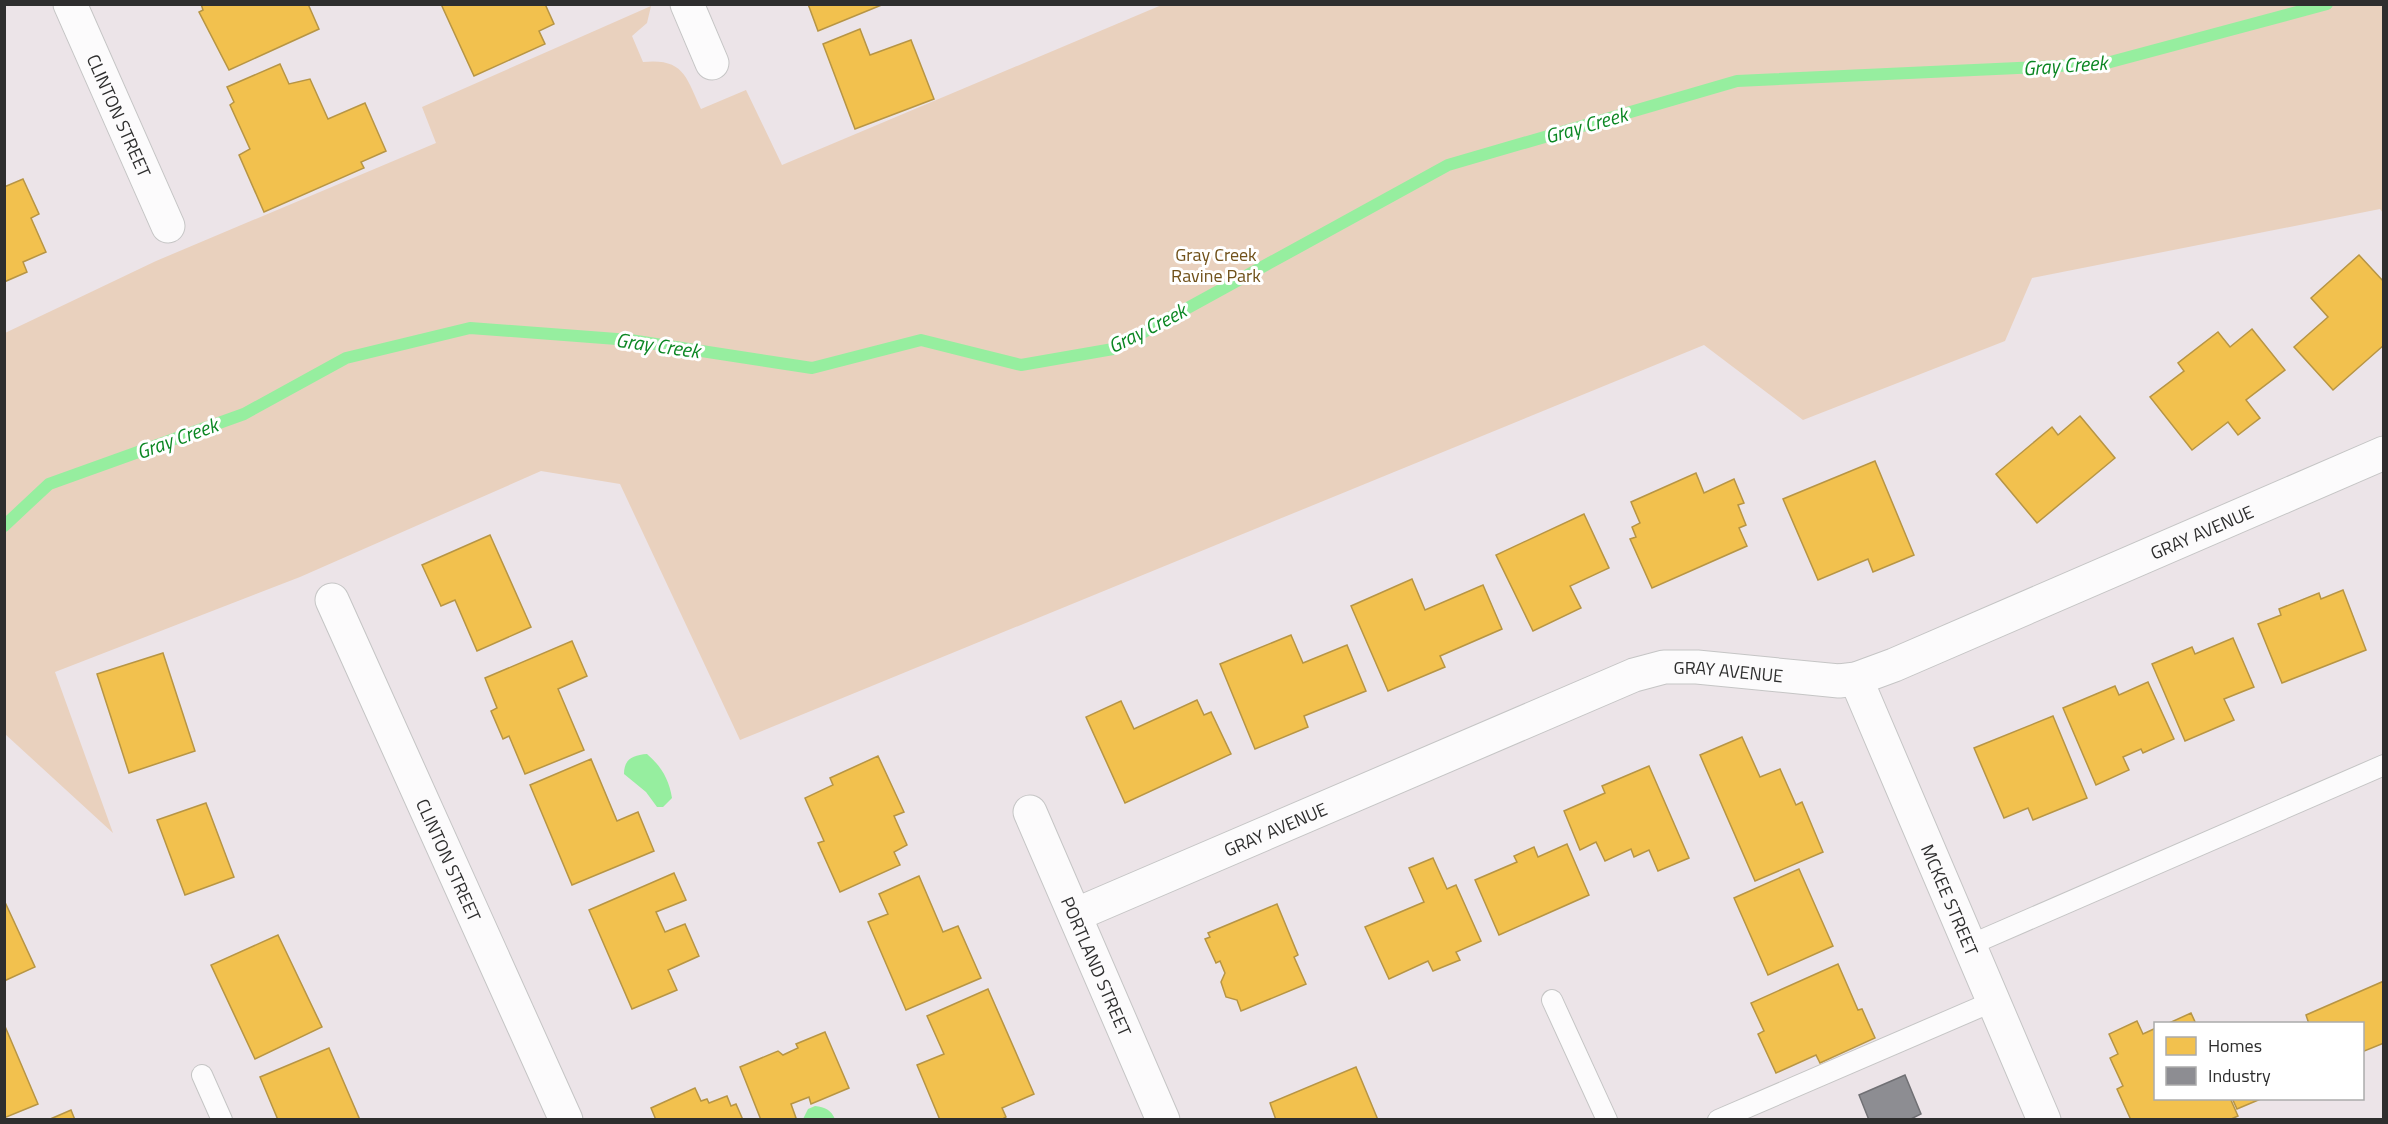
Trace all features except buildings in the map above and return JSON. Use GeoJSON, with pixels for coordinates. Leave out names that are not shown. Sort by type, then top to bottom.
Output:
{"type":"FeatureCollection","features":[{"type":"Feature","properties":{"kind":"street","name":"CLINTON STREET"},"geometry":{"type":"LineString","coordinates":[[70,4],[168,226]]}},
{"type":"Feature","properties":{"kind":"street"},"geometry":{"type":"LineString","coordinates":[[687,4],[712,63]]}},
{"type":"Feature","properties":{"kind":"street","name":"GRAY AVENUE"},"geometry":{"type":"LineString","coordinates":[[1075,915],[1634,675],[1664,667],[1697,667],[1817,681],[1856,679],[1894,666],[2384,453]]}},
{"type":"Feature","properties":{"kind":"street","name":"CLINTON STREET"},"geometry":{"type":"LineString","coordinates":[[332,600],[566,1119]]}},
{"type":"Feature","properties":{"kind":"street","name":"MCKEE STREET"},"geometry":{"type":"LineString","coordinates":[[1856,679],[2044,1119]]}},
{"type":"Feature","properties":{"kind":"street","name":"PORTLAND STREET"},"geometry":{"type":"LineString","coordinates":[[1030,812],[1163,1119]]}},
{"type":"Feature","properties":{"kind":"lane"},"geometry":{"type":"LineString","coordinates":[[1970,945],[2384,765]]}},
{"type":"Feature","properties":{"kind":"lane"},"geometry":{"type":"LineString","coordinates":[[1552,1000],[1607,1119]]}},
{"type":"Feature","properties":{"kind":"lane"},"geometry":{"type":"LineString","coordinates":[[1718,1119],[1994,1001]]}},
{"type":"Feature","properties":{"kind":"lane"},"geometry":{"type":"LineString","coordinates":[[202,1075],[222,1119]]}},
{"type":"Feature","properties":{"kind":"green space","name":"Gray Creek Ravine Park"},"geometry":{"type":"Polygon","coordinates":[[[1164,4],[2383,5],[2383,213],[2380,209],[2032,278],[2005,341],[1803,420],[1704,345],[740,740],[620,484],[541,471],[300,577],[55,672],[113,833],[5,734],[5,333],[156,261],[436,143],[422,107],[651,6],[647,23],[632,36],[643,62],[667,63],[682,72],[701,109],[746,90],[782,165],[1164,4]]]}},
{"type":"Feature","properties":{"kind":"shaded area"},"geometry":{"type":"Polygon","coordinates":[[[647,754],[660,768],[669,785],[672,798],[663,807],[657,807],[646,792],[624,774],[624,769],[630,759],[647,754]]]}},
{"type":"Feature","properties":{"kind":"shaded area"},"geometry":{"type":"Polygon","coordinates":[[[815,1106],[832,1113],[835,1119],[803,1119],[808,1109],[815,1106]]]}},
{"type":"Feature","properties":{"kind":"waterway","name":"Gray Creek"},"geometry":{"type":"LineString","coordinates":[[4,526],[49,484],[244,414],[346,358],[470,328],[630,340],[812,368],[921,340],[1021,365],[1113,349],[1448,165],[1737,81],[2103,64],[2327,4]]}}]}
